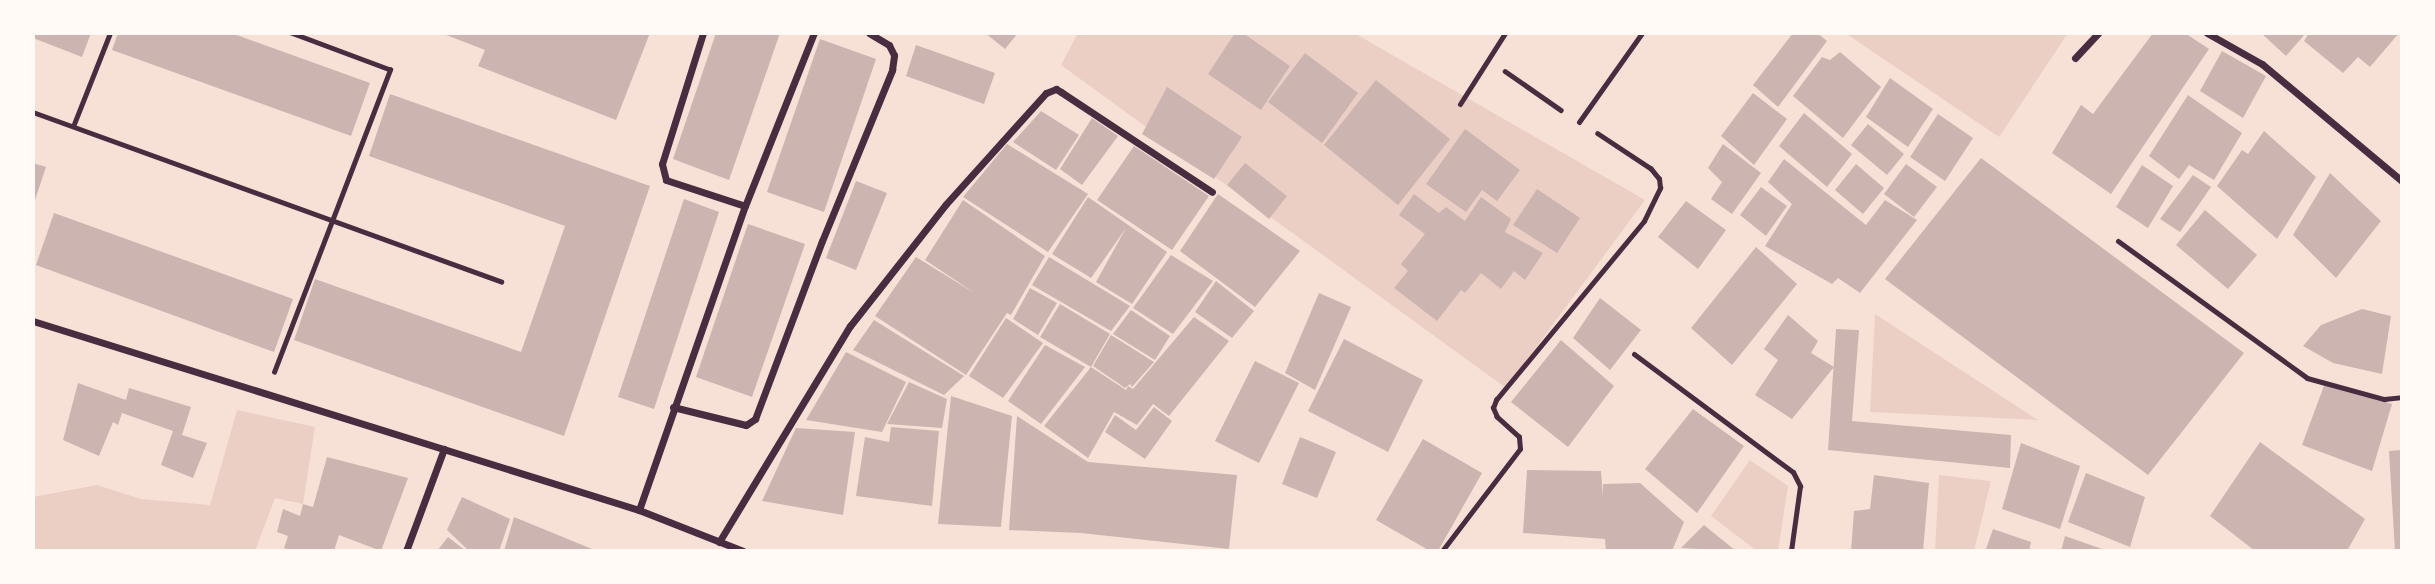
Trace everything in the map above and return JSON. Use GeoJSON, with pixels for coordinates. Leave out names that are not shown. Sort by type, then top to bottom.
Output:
{"type":"FeatureCollection","features":[{"type":"Feature","properties":{"kind":"street"},"geometry":{"type":"LineString","coordinates":[[703,33],[662,164],[666,180],[745,206]]}},
{"type":"Feature","properties":{"kind":"street"},"geometry":{"type":"LineString","coordinates":[[639,510],[745,206],[814,33]]}},
{"type":"Feature","properties":{"kind":"street"},"geometry":{"type":"LineString","coordinates":[[673,407],[747,425],[755,419],[822,241],[892,70],[894,55],[889,45],[869,33]]}},
{"type":"Feature","properties":{"kind":"street"},"geometry":{"type":"LineString","coordinates":[[2074,58],[2098,33]]}},
{"type":"Feature","properties":{"kind":"street"},"geometry":{"type":"LineString","coordinates":[[2207,33],[2262,64],[2402,181]]}},
{"type":"Feature","properties":{"kind":"street"},"geometry":{"type":"LineString","coordinates":[[719,542],[850,326],[946,204],[1045,93],[1056,89],[1062,92],[1212,192]]}},
{"type":"Feature","properties":{"kind":"street"},"geometry":{"type":"LineString","coordinates":[[33,321],[639,510],[743,551]]}},
{"type":"Feature","properties":{"kind":"street"},"geometry":{"type":"LineString","coordinates":[[406,551],[444,449]]}},
{"type":"Feature","properties":{"kind":"lane"},"geometry":{"type":"LineString","coordinates":[[1462,102],[1505,33]]}},
{"type":"Feature","properties":{"kind":"lane"},"geometry":{"type":"LineString","coordinates":[[1579,122],[1642,33]]}},
{"type":"Feature","properties":{"kind":"lane"},"geometry":{"type":"LineString","coordinates":[[2118,241],[2307,378],[2384,399],[2402,397]]}},
{"type":"Feature","properties":{"kind":"lane"},"geometry":{"type":"LineString","coordinates":[[1634,354],[1793,472],[1800,486],[1791,551]]}},
{"type":"Feature","properties":{"kind":"path"},"geometry":{"type":"LineString","coordinates":[[74,124],[110,33]]}},
{"type":"Feature","properties":{"kind":"path"},"geometry":{"type":"LineString","coordinates":[[266,393],[390,70],[291,33]]}},
{"type":"Feature","properties":{"kind":"path"},"geometry":{"type":"LineString","coordinates":[[33,112],[74,124],[501,281]]}},
{"type":"Feature","properties":{"kind":"path"},"geometry":{"type":"LineString","coordinates":[[1442,551],[1520,449],[1519,437],[1497,417],[1493,408],[1496,400],[1644,221],[1660,188]]}},
{"type":"Feature","properties":{"kind":"shaded area"},"geometry":{"type":"Polygon","coordinates":[[[1078,33],[1354,33],[1645,200],[1506,388],[1061,65],[1078,33]]]}},
{"type":"Feature","properties":{"kind":"shaded area"},"geometry":{"type":"Polygon","coordinates":[[[1845,33],[2068,33],[1999,137],[1845,33]]]}},
{"type":"Feature","properties":{"kind":"shaded area"},"geometry":{"type":"Polygon","coordinates":[[[1875,314],[2038,420],[1870,412],[1875,314]]]}},
{"type":"Feature","properties":{"kind":"shaded area"},"geometry":{"type":"Polygon","coordinates":[[[237,410],[315,427],[303,504],[275,498],[255,551],[33,551],[33,497],[97,485],[141,499],[210,505],[237,410]]]}},
{"type":"Feature","properties":{"kind":"shaded area"},"geometry":{"type":"Polygon","coordinates":[[[1750,460],[1788,486],[1778,551],[1757,551],[1711,516],[1750,460]]]}},
{"type":"Feature","properties":{"kind":"shaded area"},"geometry":{"type":"Polygon","coordinates":[[[1939,475],[1991,481],[1974,551],[1935,551],[1939,475]]]}},
{"type":"Feature","properties":{"kind":"building"},"geometry":{"type":"Polygon","coordinates":[[[33,33],[91,33],[82,57],[33,38],[33,33]]]}},
{"type":"Feature","properties":{"kind":"building"},"geometry":{"type":"Polygon","coordinates":[[[118,33],[231,33],[370,83],[351,136],[112,50],[118,33]]]}},
{"type":"Feature","properties":{"kind":"building"},"geometry":{"type":"Polygon","coordinates":[[[441,33],[650,33],[616,120],[478,66],[485,50],[441,33]]]}},
{"type":"Feature","properties":{"kind":"building"},"geometry":{"type":"Polygon","coordinates":[[[716,33],[780,33],[729,180],[673,159],[716,33]]]}},
{"type":"Feature","properties":{"kind":"building"},"geometry":{"type":"Polygon","coordinates":[[[985,33],[1018,33],[1005,49],[985,33]]]}},
{"type":"Feature","properties":{"kind":"building"},"geometry":{"type":"Polygon","coordinates":[[[1235,33],[1243,33],[1290,66],[1261,110],[1208,74],[1235,33]]]}},
{"type":"Feature","properties":{"kind":"building"},"geometry":{"type":"Polygon","coordinates":[[[1793,33],[1817,33],[1827,41],[1778,107],[1753,85],[1793,33]]]}},
{"type":"Feature","properties":{"kind":"building"},"geometry":{"type":"Polygon","coordinates":[[[2153,33],[2185,33],[2209,49],[2111,194],[2052,153],[2081,105],[2093,114],[2153,33]]]}},
{"type":"Feature","properties":{"kind":"building"},"geometry":{"type":"Polygon","coordinates":[[[2261,33],[2306,33],[2286,56],[2261,33]]]}},
{"type":"Feature","properties":{"kind":"building"},"geometry":{"type":"Polygon","coordinates":[[[2309,33],[2399,33],[2370,67],[2358,57],[2343,73],[2304,41],[2309,33]]]}},
{"type":"Feature","properties":{"kind":"building"},"geometry":{"type":"Polygon","coordinates":[[[820,39],[876,59],[824,212],[767,192],[820,39]]]}},
{"type":"Feature","properties":{"kind":"building"},"geometry":{"type":"Polygon","coordinates":[[[916,45],[995,73],[984,104],[906,76],[916,45]]]}},
{"type":"Feature","properties":{"kind":"building"},"geometry":{"type":"Polygon","coordinates":[[[2222,51],[2266,76],[2243,118],[2200,91],[2222,51]]]}},
{"type":"Feature","properties":{"kind":"building"},"geometry":{"type":"Polygon","coordinates":[[[1840,52],[1881,87],[1843,138],[1793,96],[1822,57],[1830,60],[1840,52]]]}},
{"type":"Feature","properties":{"kind":"building"},"geometry":{"type":"Polygon","coordinates":[[[1305,53],[1358,93],[1322,143],[1268,102],[1305,53]]]}},
{"type":"Feature","properties":{"kind":"building"},"geometry":{"type":"Polygon","coordinates":[[[1890,78],[1933,109],[1908,147],[1866,117],[1890,78]]]}},
{"type":"Feature","properties":{"kind":"building"},"geometry":{"type":"Polygon","coordinates":[[[1376,80],[1450,139],[1398,205],[1324,145],[1376,80]]]}},
{"type":"Feature","properties":{"kind":"building"},"geometry":{"type":"Polygon","coordinates":[[[1167,87],[1242,137],[1214,179],[1142,134],[1167,87]]]}},
{"type":"Feature","properties":{"kind":"building"},"geometry":{"type":"Polygon","coordinates":[[[1753,93],[1787,119],[1754,165],[1721,136],[1753,93]]]}},
{"type":"Feature","properties":{"kind":"building"},"geometry":{"type":"Polygon","coordinates":[[[390,94],[650,186],[564,436],[294,340],[315,279],[521,352],[565,226],[369,156],[390,94]]]}},
{"type":"Feature","properties":{"kind":"building"},"geometry":{"type":"Polygon","coordinates":[[[2188,95],[2242,133],[2214,180],[2189,165],[2179,179],[2149,156],[2188,95]]]}},
{"type":"Feature","properties":{"kind":"building"},"geometry":{"type":"Polygon","coordinates":[[[1041,111],[1079,135],[1056,170],[1013,142],[1041,111]]]}},
{"type":"Feature","properties":{"kind":"building"},"geometry":{"type":"Polygon","coordinates":[[[1804,113],[1852,154],[1827,187],[1779,146],[1804,113]]]}},
{"type":"Feature","properties":{"kind":"building"},"geometry":{"type":"Polygon","coordinates":[[[1938,114],[1973,138],[1945,181],[1910,157],[1938,114]]]}},
{"type":"Feature","properties":{"kind":"building"},"geometry":{"type":"Polygon","coordinates":[[[1092,118],[1118,136],[1082,185],[1060,169],[1092,118]]]}},
{"type":"Feature","properties":{"kind":"building"},"geometry":{"type":"Polygon","coordinates":[[[1868,124],[1904,154],[1887,175],[1851,145],[1868,124]]]}},
{"type":"Feature","properties":{"kind":"building"},"geometry":{"type":"Polygon","coordinates":[[[1465,129],[1520,170],[1497,201],[1482,190],[1466,212],[1426,184],[1465,129]]]}},
{"type":"Feature","properties":{"kind":"building"},"geometry":{"type":"Polygon","coordinates":[[[2264,131],[2316,177],[2277,239],[2217,186],[2242,150],[2248,154],[2264,131]]]}},
{"type":"Feature","properties":{"kind":"building"},"geometry":{"type":"Polygon","coordinates":[[[1007,144],[1088,194],[1048,252],[963,197],[1007,144]]]}},
{"type":"Feature","properties":{"kind":"building"},"geometry":{"type":"Polygon","coordinates":[[[1723,144],[1761,173],[1732,214],[1711,199],[1722,182],[1708,168],[1723,144]]]}},
{"type":"Feature","properties":{"kind":"building"},"geometry":{"type":"Polygon","coordinates":[[[1134,146],[1209,196],[1172,250],[1097,200],[1134,146]]]}},
{"type":"Feature","properties":{"kind":"building"},"geometry":{"type":"Polygon","coordinates":[[[1981,158],[2244,353],[2148,475],[1885,279],[1981,158]]]}},
{"type":"Feature","properties":{"kind":"building"},"geometry":{"type":"Polygon","coordinates":[[[1784,159],[1866,225],[1885,200],[1917,220],[1860,293],[1838,278],[1832,284],[1765,246],[1792,204],[1768,182],[1784,159]]]}},
{"type":"Feature","properties":{"kind":"building"},"geometry":{"type":"Polygon","coordinates":[[[33,163],[46,167],[34,203],[33,203],[33,163]]]}},
{"type":"Feature","properties":{"kind":"building"},"geometry":{"type":"Polygon","coordinates":[[[1245,163],[1287,196],[1269,219],[1227,185],[1245,163]]]}},
{"type":"Feature","properties":{"kind":"building"},"geometry":{"type":"Polygon","coordinates":[[[1856,164],[1884,188],[1863,214],[1835,190],[1856,164]]]}},
{"type":"Feature","properties":{"kind":"building"},"geometry":{"type":"Polygon","coordinates":[[[1906,164],[1937,187],[1914,217],[1884,194],[1906,164]]]}},
{"type":"Feature","properties":{"kind":"building"},"geometry":{"type":"Polygon","coordinates":[[[2142,165],[2173,186],[2148,228],[2116,207],[2142,165]]]}},
{"type":"Feature","properties":{"kind":"building"},"geometry":{"type":"Polygon","coordinates":[[[2330,173],[2381,221],[2336,278],[2293,235],[2330,173]]]}},
{"type":"Feature","properties":{"kind":"building"},"geometry":{"type":"Polygon","coordinates":[[[2193,175],[2211,187],[2180,232],[2160,219],[2193,175]]]}},
{"type":"Feature","properties":{"kind":"building"},"geometry":{"type":"Polygon","coordinates":[[[856,181],[887,193],[856,270],[826,258],[856,181]]]}},
{"type":"Feature","properties":{"kind":"building"},"geometry":{"type":"Polygon","coordinates":[[[1761,187],[1787,206],[1766,236],[1740,215],[1761,187]]]}},
{"type":"Feature","properties":{"kind":"building"},"geometry":{"type":"Polygon","coordinates":[[[1537,189],[1580,218],[1557,253],[1513,225],[1537,189]]]}},
{"type":"Feature","properties":{"kind":"building"},"geometry":{"type":"Polygon","coordinates":[[[1218,194],[1300,251],[1255,307],[1180,251],[1218,194]]]}},
{"type":"Feature","properties":{"kind":"building"},"geometry":{"type":"Polygon","coordinates":[[[1414,194],[1439,213],[1446,207],[1465,221],[1481,197],[1511,219],[1505,232],[1543,253],[1525,280],[1514,271],[1501,289],[1481,273],[1465,293],[1461,290],[1437,321],[1394,288],[1408,271],[1401,264],[1425,234],[1399,215],[1414,194]]]}},
{"type":"Feature","properties":{"kind":"building"},"geometry":{"type":"Polygon","coordinates":[[[1088,197],[1167,252],[1132,304],[1096,282],[1126,228],[1091,278],[1052,254],[1088,197]]]}},
{"type":"Feature","properties":{"kind":"building"},"geometry":{"type":"Polygon","coordinates":[[[684,199],[719,212],[654,409],[618,397],[684,199]]]}},
{"type":"Feature","properties":{"kind":"building"},"geometry":{"type":"Polygon","coordinates":[[[963,200],[1045,256],[1011,315],[1007,313],[966,375],[875,316],[916,257],[976,294],[925,260],[963,200]]]}},
{"type":"Feature","properties":{"kind":"building"},"geometry":{"type":"Polygon","coordinates":[[[1686,201],[1726,230],[1698,269],[1658,237],[1686,201]]]}},
{"type":"Feature","properties":{"kind":"building"},"geometry":{"type":"Polygon","coordinates":[[[2205,210],[2257,255],[2228,289],[2176,245],[2205,210]]]}},
{"type":"Feature","properties":{"kind":"building"},"geometry":{"type":"Polygon","coordinates":[[[54,213],[293,299],[274,352],[36,265],[54,213]]]}},
{"type":"Feature","properties":{"kind":"building"},"geometry":{"type":"Polygon","coordinates":[[[748,224],[805,244],[752,397],[696,377],[748,224]]]}},
{"type":"Feature","properties":{"kind":"building"},"geometry":{"type":"Polygon","coordinates":[[[1756,247],[1797,284],[1732,365],[1691,328],[1756,247]]]}},
{"type":"Feature","properties":{"kind":"building"},"geometry":{"type":"Polygon","coordinates":[[[1171,255],[1213,281],[1173,334],[1133,308],[1171,255]]]}},
{"type":"Feature","properties":{"kind":"building"},"geometry":{"type":"Polygon","coordinates":[[[1049,257],[1130,306],[1111,331],[1032,285],[1049,257]]]}},
{"type":"Feature","properties":{"kind":"building"},"geometry":{"type":"Polygon","coordinates":[[[1216,281],[1254,311],[1232,338],[1195,312],[1216,281]]]}},
{"type":"Feature","properties":{"kind":"building"},"geometry":{"type":"Polygon","coordinates":[[[1030,288],[1057,303],[1038,335],[1013,319],[1030,288]]]}},
{"type":"Feature","properties":{"kind":"building"},"geometry":{"type":"Polygon","coordinates":[[[1319,293],[1351,307],[1315,390],[1285,373],[1319,293]]]}},
{"type":"Feature","properties":{"kind":"building"},"geometry":{"type":"Polygon","coordinates":[[[1600,298],[1641,330],[1610,370],[1573,338],[1600,298]]]}},
{"type":"Feature","properties":{"kind":"building"},"geometry":{"type":"Polygon","coordinates":[[[1060,304],[1110,334],[1091,367],[1040,337],[1060,304]]]}},
{"type":"Feature","properties":{"kind":"building"},"geometry":{"type":"Polygon","coordinates":[[[2362,309],[2391,316],[2382,374],[2333,363],[2303,346],[2321,325],[2362,309]]]}},
{"type":"Feature","properties":{"kind":"building"},"geometry":{"type":"Polygon","coordinates":[[[1131,310],[1170,336],[1155,360],[1113,334],[1131,310]]]}},
{"type":"Feature","properties":{"kind":"building"},"geometry":{"type":"Polygon","coordinates":[[[1788,315],[1818,341],[1811,353],[1834,367],[1792,419],[1755,395],[1778,360],[1764,349],[1788,315]]]}},
{"type":"Feature","properties":{"kind":"building"},"geometry":{"type":"Polygon","coordinates":[[[1194,317],[1229,341],[1169,416],[1153,404],[1137,425],[1114,412],[1088,458],[1044,426],[1091,367],[1126,390],[1128,386],[1133,389],[1194,317]]]}},
{"type":"Feature","properties":{"kind":"building"},"geometry":{"type":"Polygon","coordinates":[[[1006,318],[1043,343],[1003,398],[969,376],[1006,318]]]}},
{"type":"Feature","properties":{"kind":"building"},"geometry":{"type":"Polygon","coordinates":[[[874,320],[964,376],[944,395],[853,350],[874,320]]]}},
{"type":"Feature","properties":{"kind":"building"},"geometry":{"type":"Polygon","coordinates":[[[1836,329],[1859,330],[1852,421],[2011,435],[2010,468],[1828,450],[1836,329]]]}},
{"type":"Feature","properties":{"kind":"building"},"geometry":{"type":"Polygon","coordinates":[[[1111,335],[1154,362],[1132,387],[1130,384],[1125,388],[1093,366],[1111,335]]]}},
{"type":"Feature","properties":{"kind":"building"},"geometry":{"type":"Polygon","coordinates":[[[1344,339],[1423,380],[1388,452],[1308,411],[1344,339]]]}},
{"type":"Feature","properties":{"kind":"building"},"geometry":{"type":"Polygon","coordinates":[[[1561,340],[1614,386],[1568,447],[1511,402],[1561,340]]]}},
{"type":"Feature","properties":{"kind":"building"},"geometry":{"type":"Polygon","coordinates":[[[1045,345],[1085,367],[1041,424],[1008,401],[1045,345]]]}},
{"type":"Feature","properties":{"kind":"building"},"geometry":{"type":"Polygon","coordinates":[[[846,352],[906,382],[882,432],[806,420],[846,352]]]}},
{"type":"Feature","properties":{"kind":"building"},"geometry":{"type":"Polygon","coordinates":[[[1255,361],[1299,383],[1259,463],[1215,441],[1255,361]]]}},
{"type":"Feature","properties":{"kind":"building"},"geometry":{"type":"Polygon","coordinates":[[[909,382],[947,399],[942,428],[887,424],[909,382]]]}},
{"type":"Feature","properties":{"kind":"building"},"geometry":{"type":"Polygon","coordinates":[[[78,383],[126,400],[129,388],[191,407],[182,435],[207,443],[193,478],[161,465],[173,431],[122,413],[118,425],[113,422],[99,456],[63,440],[78,383]]]}},
{"type":"Feature","properties":{"kind":"building"},"geometry":{"type":"Polygon","coordinates":[[[2325,383],[2392,404],[2372,471],[2302,445],[2325,383]]]}},
{"type":"Feature","properties":{"kind":"building"},"geometry":{"type":"Polygon","coordinates":[[[951,396],[1012,416],[1001,527],[938,524],[951,396]]]}},
{"type":"Feature","properties":{"kind":"building"},"geometry":{"type":"Polygon","coordinates":[[[1154,407],[1172,421],[1145,459],[1105,432],[1115,415],[1136,430],[1154,407]]]}},
{"type":"Feature","properties":{"kind":"building"},"geometry":{"type":"Polygon","coordinates":[[[1693,409],[1744,446],[1697,513],[1645,469],[1693,409]]]}},
{"type":"Feature","properties":{"kind":"building"},"geometry":{"type":"Polygon","coordinates":[[[1017,416],[1088,462],[1237,475],[1229,549],[1081,533],[1009,530],[1017,416]]]}},
{"type":"Feature","properties":{"kind":"building"},"geometry":{"type":"Polygon","coordinates":[[[891,427],[939,431],[932,506],[856,496],[865,437],[889,442],[891,427]]]}},
{"type":"Feature","properties":{"kind":"building"},"geometry":{"type":"Polygon","coordinates":[[[796,428],[855,432],[843,515],[762,501],[796,428]]]}},
{"type":"Feature","properties":{"kind":"building"},"geometry":{"type":"Polygon","coordinates":[[[1300,437],[1336,452],[1317,498],[1282,484],[1300,437]]]}},
{"type":"Feature","properties":{"kind":"building"},"geometry":{"type":"Polygon","coordinates":[[[1423,439],[1482,473],[1438,551],[1430,551],[1376,520],[1423,439]]]}},
{"type":"Feature","properties":{"kind":"building"},"geometry":{"type":"Polygon","coordinates":[[[2260,442],[2365,519],[2347,551],[2255,551],[2210,516],[2260,442]]]}},
{"type":"Feature","properties":{"kind":"building"},"geometry":{"type":"Polygon","coordinates":[[[2021,443],[2080,466],[2060,529],[2002,509],[2021,443]]]}},
{"type":"Feature","properties":{"kind":"building"},"geometry":{"type":"Polygon","coordinates":[[[2402,450],[2402,551],[2395,551],[2389,451],[2402,450]]]}},
{"type":"Feature","properties":{"kind":"building"},"geometry":{"type":"Polygon","coordinates":[[[327,457],[408,478],[381,551],[339,535],[334,551],[292,551],[284,548],[288,536],[277,532],[283,509],[300,516],[303,504],[313,507],[327,457]]]}},
{"type":"Feature","properties":{"kind":"building"},"geometry":{"type":"Polygon","coordinates":[[[1527,470],[1601,471],[1603,497],[1603,484],[1640,483],[1684,522],[1672,551],[1606,551],[1605,539],[1523,533],[1527,470]]]}},
{"type":"Feature","properties":{"kind":"building"},"geometry":{"type":"Polygon","coordinates":[[[2086,473],[2145,497],[2130,547],[2068,522],[2086,473]]]}},
{"type":"Feature","properties":{"kind":"building"},"geometry":{"type":"Polygon","coordinates":[[[1874,475],[1929,483],[1923,551],[1851,551],[1854,511],[1870,509],[1874,475]]]}},
{"type":"Feature","properties":{"kind":"building"},"geometry":{"type":"Polygon","coordinates":[[[462,497],[510,519],[499,551],[469,551],[447,530],[462,497]]]}},
{"type":"Feature","properties":{"kind":"building"},"geometry":{"type":"Polygon","coordinates":[[[514,517],[597,551],[504,551],[514,517]]]}},
{"type":"Feature","properties":{"kind":"building"},"geometry":{"type":"Polygon","coordinates":[[[1704,525],[1736,551],[1681,548],[1704,525]]]}},
{"type":"Feature","properties":{"kind":"building"},"geometry":{"type":"Polygon","coordinates":[[[1993,529],[2031,542],[2029,551],[1986,549],[1993,529]]]}},
{"type":"Feature","properties":{"kind":"building"},"geometry":{"type":"Polygon","coordinates":[[[2065,536],[2105,550],[2105,551],[2061,551],[2065,536]]]}},
{"type":"Feature","properties":{"kind":"building"},"geometry":{"type":"Polygon","coordinates":[[[448,537],[466,551],[437,551],[448,537]]]}}]}
